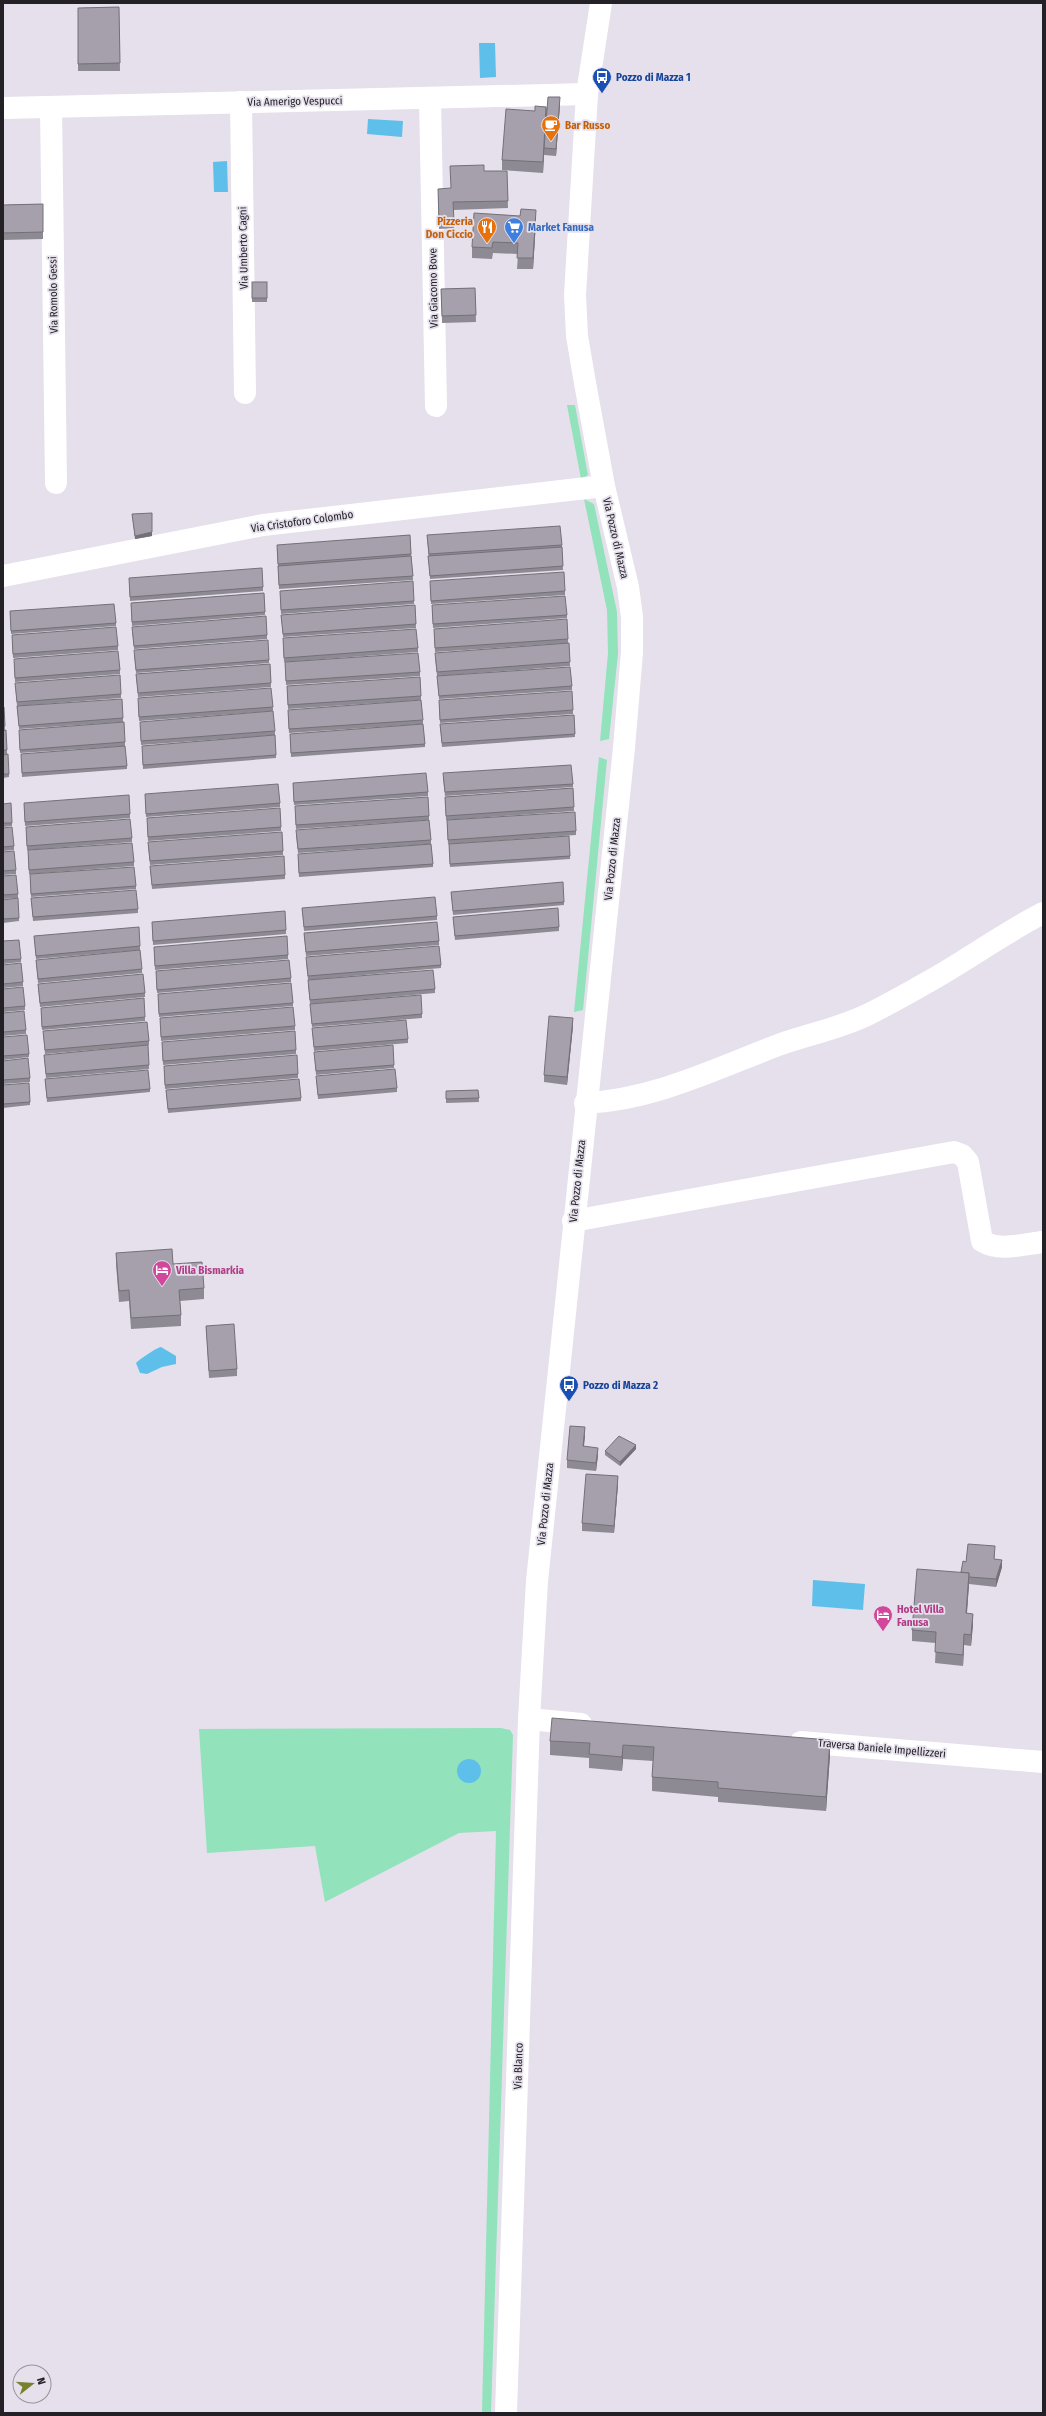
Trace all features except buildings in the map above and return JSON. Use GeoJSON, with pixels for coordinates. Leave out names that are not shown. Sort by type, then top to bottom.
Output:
{"type":"FeatureCollection","features":[{"type":"Feature","properties":{"kind":"street","name":"Via Pozzo di Mazza"},"geometry":{"type":"LineString","coordinates":[[529,1719],[537,1581],[585,1103],[623,756],[632,652],[632,617],[628,587],[604,486],[577,336],[575,295],[587,94],[601,3]]}},
{"type":"Feature","properties":{"kind":"street","name":"Via Amerigo Vespucci"},"geometry":{"type":"LineString","coordinates":[[3,108],[587,94]]}},
{"type":"Feature","properties":{"kind":"street","name":"Via Giacomo Bove"},"geometry":{"type":"LineString","coordinates":[[430,98],[436,406]]}},
{"type":"Feature","properties":{"kind":"street","name":"Via Umberto Cagni"},"geometry":{"type":"LineString","coordinates":[[241,102],[245,393]]}},
{"type":"Feature","properties":{"kind":"street","name":"Via Romolo Gessi"},"geometry":{"type":"LineString","coordinates":[[51,107],[56,483]]}},
{"type":"Feature","properties":{"kind":"street","name":"Via Cristoforo Colombo"},"geometry":{"type":"LineString","coordinates":[[3,576],[263,525],[604,486]]}},
{"type":"Feature","properties":{"kind":"street"},"geometry":{"type":"LineString","coordinates":[[585,1103],[613,1102],[663,1088],[726,1068],[782,1044],[867,1015],[964,962],[997,938],[1043,913]]}},
{"type":"Feature","properties":{"kind":"street"},"geometry":{"type":"LineString","coordinates":[[573,1221],[954,1152],[962,1155],[968,1162],[982,1241],[988,1245],[1000,1247],[1043,1242]]}},
{"type":"Feature","properties":{"kind":"street"},"geometry":{"type":"LineString","coordinates":[[529,1719],[602,1725]]}},
{"type":"Feature","properties":{"kind":"street","name":"Via Blanco"},"geometry":{"type":"LineString","coordinates":[[506,2413],[529,1719]]}},
{"type":"Feature","properties":{"kind":"street","name":"Traversa Daniele Impellizzeri"},"geometry":{"type":"LineString","coordinates":[[783,1740],[1043,1762]]}},
{"type":"Feature","properties":{"kind":"green space"},"geometry":{"type":"Polygon","coordinates":[[[567,405],[575,405],[588,475],[581,479],[567,405]]]}},
{"type":"Feature","properties":{"kind":"green space"},"geometry":{"type":"Polygon","coordinates":[[[584,499],[594,504],[617,612],[618,654],[609,739],[600,741],[608,653],[607,610],[584,499]]]}},
{"type":"Feature","properties":{"kind":"green space"},"geometry":{"type":"Polygon","coordinates":[[[599,757],[607,760],[583,1010],[574,1012],[599,757]]]}},
{"type":"Feature","properties":{"kind":"green space"},"geometry":{"type":"Polygon","coordinates":[[[501,1728],[510,1730],[513,1735],[491,2413],[482,2413],[496,1831],[459,1833],[325,1902],[315,1846],[207,1853],[199,1729],[501,1728]]]}},
{"type":"Feature","properties":{"kind":"water"},"geometry":{"type":"Polygon","coordinates":[[[479,43],[495,43],[496,77],[480,78],[479,43]]]}},
{"type":"Feature","properties":{"kind":"water"},"geometry":{"type":"Polygon","coordinates":[[[368,119],[403,121],[402,137],[367,134],[368,119]]]}},
{"type":"Feature","properties":{"kind":"water"},"geometry":{"type":"Polygon","coordinates":[[[227,161],[228,192],[214,192],[213,162],[227,161]]]}},
{"type":"Feature","properties":{"kind":"water"},"geometry":{"type":"Polygon","coordinates":[[[161,1347],[176,1356],[176,1364],[162,1367],[147,1374],[140,1373],[136,1363],[161,1347]]]}},
{"type":"Feature","properties":{"kind":"water"},"geometry":{"type":"Polygon","coordinates":[[[813,1580],[865,1584],[863,1610],[812,1606],[813,1580]]]}},
{"type":"Feature","properties":{"kind":"water"},"geometry":{"type":"Polygon","coordinates":[[[469,1759],[478,1762],[481,1771],[478,1780],[469,1783],[460,1780],[457,1771],[460,1762],[469,1759]]]}},
{"type":"Feature","properties":{"kind":"place","name":"Pozzo di Mazza 1"},"geometry":{"type":"Point","coordinates":[602,94]}},
{"type":"Feature","properties":{"kind":"place","name":"Bar Russo"},"geometry":{"type":"Point","coordinates":[551,142]}},
{"type":"Feature","properties":{"kind":"place","name":"Pizzeria Don Ciccio"},"geometry":{"type":"Point","coordinates":[487,244]}},
{"type":"Feature","properties":{"kind":"place","name":"Market Fanusa"},"geometry":{"type":"Point","coordinates":[514,244]}},
{"type":"Feature","properties":{"kind":"place","name":"Villa Bismarkia"},"geometry":{"type":"Point","coordinates":[162,1287]}},
{"type":"Feature","properties":{"kind":"place","name":"Pozzo di Mazza 2"},"geometry":{"type":"Point","coordinates":[569,1402]}},
{"type":"Feature","properties":{"kind":"place","name":"Hotel Villa Fanusa"},"geometry":{"type":"Point","coordinates":[883,1632]}}]}
